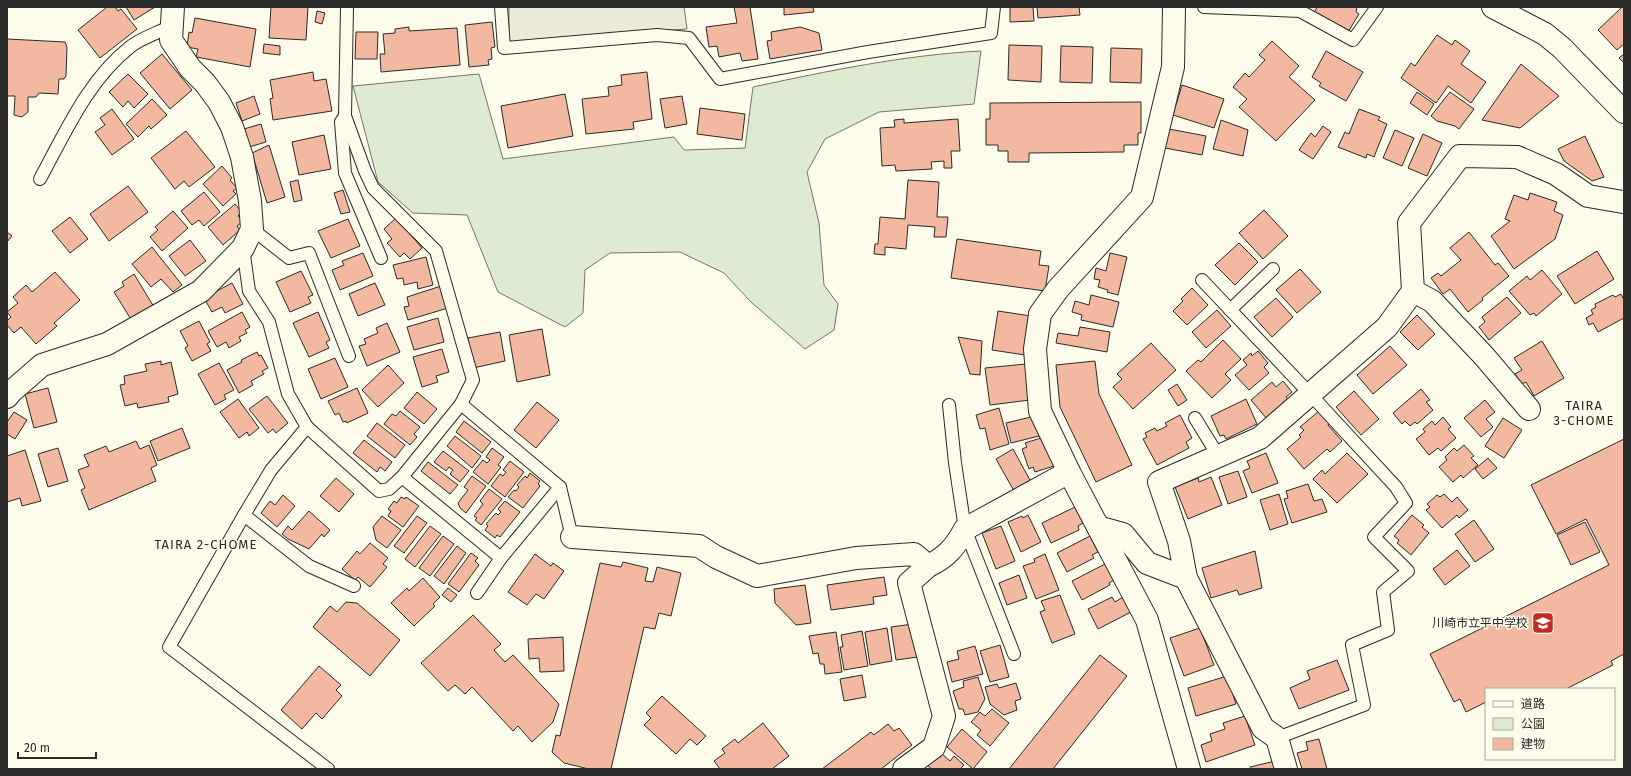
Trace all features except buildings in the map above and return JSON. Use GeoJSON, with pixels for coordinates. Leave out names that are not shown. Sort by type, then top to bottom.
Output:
{"type":"FeatureCollection","features":[{"type":"Feature","properties":{"kind":"street"},"geometry":{"type":"LineString","coordinates":[[1174,7],[1173,67],[1142,197],[1058,289],[1040,314],[1035,349],[1040,411],[1069,472],[1147,620],[1189,769]]}},
{"type":"Feature","properties":{"kind":"street"},"geometry":{"type":"LineString","coordinates":[[1493,7],[1545,34],[1562,48],[1624,112]]}},
{"type":"Feature","properties":{"kind":"street"},"geometry":{"type":"LineString","coordinates":[[7,397],[10,392],[42,365],[107,344],[201,291],[248,239],[250,201],[242,157],[232,127],[219,102],[205,83],[190,68],[171,40],[172,16]]}},
{"type":"Feature","properties":{"kind":"street"},"geometry":{"type":"LineString","coordinates":[[1286,769],[1277,738],[1263,728],[1186,578],[1179,541],[1159,482],[1260,438],[1387,327],[1413,291],[1409,223],[1460,156],[1517,157],[1556,174],[1588,196],[1605,200],[1624,199]]}},
{"type":"Feature","properties":{"kind":"street"},"geometry":{"type":"LineString","coordinates":[[1413,291],[1432,301],[1484,356],[1529,409]]}},
{"type":"Feature","properties":{"kind":"street"},"geometry":{"type":"LineString","coordinates":[[904,769],[934,747],[944,716],[909,583],[928,566],[939,561],[956,546],[965,529],[1069,472]]}},
{"type":"Feature","properties":{"kind":"street"},"geometry":{"type":"LineString","coordinates":[[1098,527],[1123,534],[1147,563],[1186,578]]}},
{"type":"Feature","properties":{"kind":"street"},"geometry":{"type":"LineString","coordinates":[[572,537],[699,546],[716,557],[756,576],[856,558],[914,554],[928,566]]}},
{"type":"Feature","properties":{"kind":"lane"},"geometry":{"type":"LineString","coordinates":[[347,7],[345,116],[365,171],[373,188],[436,251],[473,380],[461,404],[402,477],[388,489],[380,491],[307,427],[288,394],[269,322],[249,291],[248,239],[289,258],[309,253],[349,356]]}},
{"type":"Feature","properties":{"kind":"lane"},"geometry":{"type":"LineString","coordinates":[[500,7],[504,48],[657,35],[689,38],[720,79],[868,52],[991,33],[994,7]]}},
{"type":"Feature","properties":{"kind":"lane"},"geometry":{"type":"LineString","coordinates":[[1204,7],[1300,12],[1353,40],[1377,7]]}},
{"type":"Feature","properties":{"kind":"lane"},"geometry":{"type":"LineString","coordinates":[[40,179],[81,105],[105,69],[131,46],[172,16]]}},
{"type":"Feature","properties":{"kind":"lane"},"geometry":{"type":"LineString","coordinates":[[345,116],[341,122],[345,173],[381,258]]}},
{"type":"Feature","properties":{"kind":"lane"},"geometry":{"type":"LineString","coordinates":[[1230,310],[1273,269]]}},
{"type":"Feature","properties":{"kind":"lane"},"geometry":{"type":"LineString","coordinates":[[1202,280],[1311,394],[1396,488],[1406,502],[1374,537],[1408,571],[1382,592],[1388,630],[1352,645],[1364,705],[1277,738]]}},
{"type":"Feature","properties":{"kind":"lane"},"geometry":{"type":"LineString","coordinates":[[461,404],[560,487],[572,537]]}},
{"type":"Feature","properties":{"kind":"lane"},"geometry":{"type":"LineString","coordinates":[[949,404],[955,463],[965,529],[1014,654]]}},
{"type":"Feature","properties":{"kind":"lane"},"geometry":{"type":"LineString","coordinates":[[1195,418],[1219,457]]}},
{"type":"Feature","properties":{"kind":"lane"},"geometry":{"type":"LineString","coordinates":[[307,427],[271,470],[169,647],[328,769]]}},
{"type":"Feature","properties":{"kind":"lane"},"geometry":{"type":"LineString","coordinates":[[402,477],[501,558]]}},
{"type":"Feature","properties":{"kind":"lane"},"geometry":{"type":"LineString","coordinates":[[477,593],[501,558],[560,487]]}},
{"type":"Feature","properties":{"kind":"lane"},"geometry":{"type":"LineString","coordinates":[[244,515],[309,566],[354,586]]}},
{"type":"Feature","properties":{"kind":"green space"},"geometry":{"type":"Polygon","coordinates":[[[981,51],[974,104],[879,112],[825,139],[807,172],[819,223],[824,285],[838,304],[834,330],[805,349],[751,302],[724,273],[680,252],[610,253],[585,270],[583,313],[565,327],[498,292],[467,215],[413,213],[378,182],[353,86],[479,74],[503,159],[674,137],[684,150],[745,148],[753,87],[895,60],[981,51]]]}},
{"type":"Feature","properties":{"kind":"shaded area"},"geometry":{"type":"Polygon","coordinates":[[[509,7],[684,7],[687,29],[509,42],[509,7]]]}},
{"type":"Feature","properties":{"kind":"place","name":"川崎市立平中学校"},"geometry":{"type":"Point","coordinates":[1543,623]}},
{"type":"Feature","properties":{"kind":"district","name":"TAIRA 3-CHOME"},"geometry":{"type":"Point","coordinates":[1584,412]}},
{"type":"Feature","properties":{"kind":"district","name":"TAIRA 2-CHOME"},"geometry":{"type":"Point","coordinates":[206,544]}}]}
